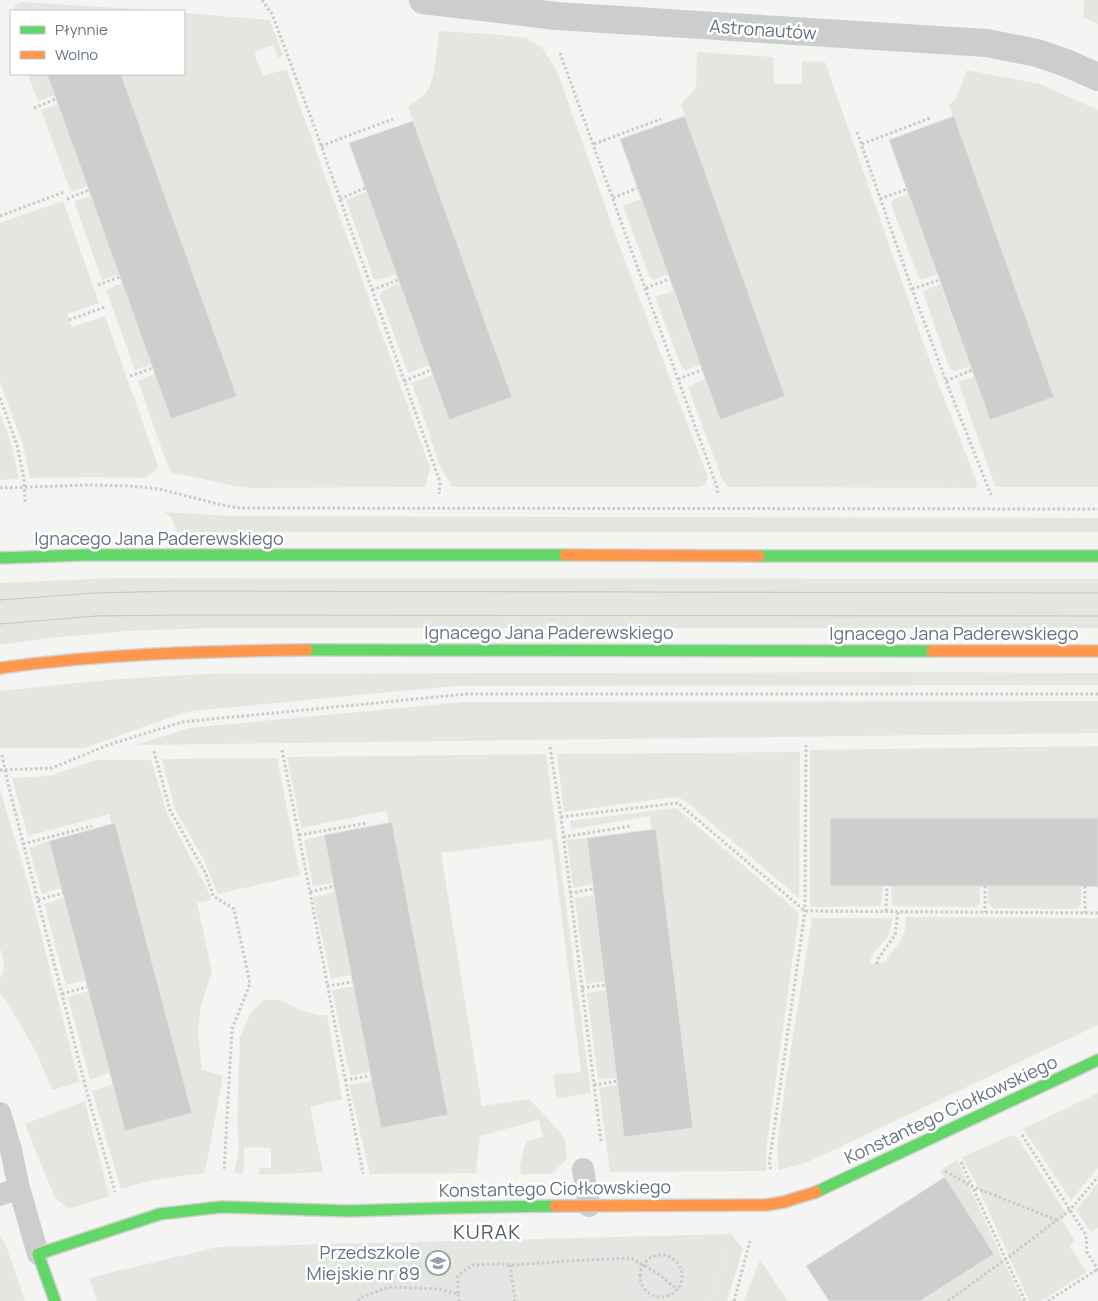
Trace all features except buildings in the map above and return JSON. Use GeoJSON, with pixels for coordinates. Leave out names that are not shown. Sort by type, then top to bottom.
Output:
{"type":"FeatureCollection","features":[{"type":"Feature","properties":{"kind":"main road","name":"Ignacego Jana Paderewskiego"},"geometry":{"type":"LineString","coordinates":[[0,558],[83,555],[1098,556]]}},
{"type":"Feature","properties":{"kind":"main road","name":"Ignacego Jana Paderewskiego"},"geometry":{"type":"LineString","coordinates":[[0,668],[111,655],[204,651],[1098,651]]}},
{"type":"Feature","properties":{"kind":"main road","name":"Konstantego Ciołkowskiego"},"geometry":{"type":"LineString","coordinates":[[38,1254],[160,1214],[222,1207],[350,1211],[589,1206],[766,1205],[784,1202],[811,1194],[1098,1060]]}},
{"type":"Feature","properties":{"kind":"main road"},"geometry":{"type":"LineString","coordinates":[[38,1254],[55,1301]]}},
{"type":"Feature","properties":{"kind":"street","name":"Astronautów"},"geometry":{"type":"LineString","coordinates":[[423,0],[556,16],[986,43],[1037,53],[1098,77]]}},
{"type":"Feature","properties":{"kind":"lane"},"geometry":{"type":"LineString","coordinates":[[0,1113],[11,1150],[10,1191],[38,1254]]}},
{"type":"Feature","properties":{"kind":"lane"},"geometry":{"type":"LineString","coordinates":[[583,1169],[589,1206]]}},
{"type":"Feature","properties":{"kind":"path"},"geometry":{"type":"LineString","coordinates":[[262,0],[272,14],[340,199],[440,482],[439,494]]}},
{"type":"Feature","properties":{"kind":"path"},"geometry":{"type":"LineString","coordinates":[[558,48],[646,288],[717,487],[718,495]]}},
{"type":"Feature","properties":{"kind":"path"},"geometry":{"type":"LineString","coordinates":[[34,108],[56,99]]}},
{"type":"Feature","properties":{"kind":"path"},"geometry":{"type":"LineString","coordinates":[[862,144],[930,118]]}},
{"type":"Feature","properties":{"kind":"path"},"geometry":{"type":"LineString","coordinates":[[321,146],[393,119]]}},
{"type":"Feature","properties":{"kind":"path"},"geometry":{"type":"LineString","coordinates":[[594,144],[661,119]]}},
{"type":"Feature","properties":{"kind":"path"},"geometry":{"type":"LineString","coordinates":[[858,132],[912,290],[991,495]]}},
{"type":"Feature","properties":{"kind":"path"},"geometry":{"type":"LineString","coordinates":[[340,199],[365,188]]}},
{"type":"Feature","properties":{"kind":"path"},"geometry":{"type":"LineString","coordinates":[[613,198],[637,188]]}},
{"type":"Feature","properties":{"kind":"path"},"geometry":{"type":"LineString","coordinates":[[880,199],[907,189]]}},
{"type":"Feature","properties":{"kind":"path"},"geometry":{"type":"LineString","coordinates":[[67,198],[89,190]]}},
{"type":"Feature","properties":{"kind":"path"},"geometry":{"type":"LineString","coordinates":[[0,216],[64,192]]}},
{"type":"Feature","properties":{"kind":"path"},"geometry":{"type":"LineString","coordinates":[[98,285],[120,277]]}},
{"type":"Feature","properties":{"kind":"path"},"geometry":{"type":"LineString","coordinates":[[372,290],[398,280]]}},
{"type":"Feature","properties":{"kind":"path"},"geometry":{"type":"LineString","coordinates":[[646,288],[669,280]]}},
{"type":"Feature","properties":{"kind":"path"},"geometry":{"type":"LineString","coordinates":[[912,290],[939,280]]}},
{"type":"Feature","properties":{"kind":"path"},"geometry":{"type":"LineString","coordinates":[[69,320],[106,307]]}},
{"type":"Feature","properties":{"kind":"path"},"geometry":{"type":"LineString","coordinates":[[130,376],[153,368]]}},
{"type":"Feature","properties":{"kind":"path"},"geometry":{"type":"LineString","coordinates":[[404,381],[431,370]]}},
{"type":"Feature","properties":{"kind":"path"},"geometry":{"type":"LineString","coordinates":[[678,380],[702,370]]}},
{"type":"Feature","properties":{"kind":"path"},"geometry":{"type":"LineString","coordinates":[[946,381],[972,370]]}},
{"type":"Feature","properties":{"kind":"path"},"geometry":{"type":"LineString","coordinates":[[0,398],[17,445],[25,487],[25,502]]}},
{"type":"Feature","properties":{"kind":"path"},"geometry":{"type":"LineString","coordinates":[[0,488],[88,485],[131,486],[159,489],[240,508],[1098,509]]}},
{"type":"Feature","properties":{"kind":"path"},"geometry":{"type":"LineString","coordinates":[[0,770],[52,768],[108,745],[182,722],[467,694],[1098,694]]}},
{"type":"Feature","properties":{"kind":"path"},"geometry":{"type":"LineString","coordinates":[[772,1171],[769,1165],[805,911],[806,745]]}},
{"type":"Feature","properties":{"kind":"path"},"geometry":{"type":"LineString","coordinates":[[550,747],[602,1149]]}},
{"type":"Feature","properties":{"kind":"path"},"geometry":{"type":"LineString","coordinates":[[282,750],[364,1180]]}},
{"type":"Feature","properties":{"kind":"path"},"geometry":{"type":"LineString","coordinates":[[154,751],[170,810],[206,874],[213,896],[234,909],[250,984],[232,1029],[222,1207]]}},
{"type":"Feature","properties":{"kind":"path"},"geometry":{"type":"LineString","coordinates":[[2,755],[86,1089],[117,1199]]}},
{"type":"Feature","properties":{"kind":"path"},"geometry":{"type":"LineString","coordinates":[[560,816],[678,802],[805,911],[1098,913]]}},
{"type":"Feature","properties":{"kind":"path"},"geometry":{"type":"LineString","coordinates":[[298,835],[367,823]]}},
{"type":"Feature","properties":{"kind":"path"},"geometry":{"type":"LineString","coordinates":[[23,844],[92,826]]}},
{"type":"Feature","properties":{"kind":"path"},"geometry":{"type":"LineString","coordinates":[[563,836],[631,826]]}},
{"type":"Feature","properties":{"kind":"path"},"geometry":{"type":"LineString","coordinates":[[310,892],[334,886]]}},
{"type":"Feature","properties":{"kind":"path"},"geometry":{"type":"LineString","coordinates":[[886,911],[887,886]]}},
{"type":"Feature","properties":{"kind":"path"},"geometry":{"type":"LineString","coordinates":[[985,886],[985,912]]}},
{"type":"Feature","properties":{"kind":"path"},"geometry":{"type":"LineString","coordinates":[[1085,886],[1085,913]]}},
{"type":"Feature","properties":{"kind":"path"},"geometry":{"type":"LineString","coordinates":[[570,893],[593,889]]}},
{"type":"Feature","properties":{"kind":"path"},"geometry":{"type":"LineString","coordinates":[[38,900],[63,893]]}},
{"type":"Feature","properties":{"kind":"path"},"geometry":{"type":"LineString","coordinates":[[876,964],[895,935],[898,911]]}},
{"type":"Feature","properties":{"kind":"path"},"geometry":{"type":"LineString","coordinates":[[327,986],[352,982]]}},
{"type":"Feature","properties":{"kind":"path"},"geometry":{"type":"LineString","coordinates":[[582,988],[605,985]]}},
{"type":"Feature","properties":{"kind":"path"},"geometry":{"type":"LineString","coordinates":[[62,994],[87,987]]}},
{"type":"Feature","properties":{"kind":"path"},"geometry":{"type":"LineString","coordinates":[[345,1080],[370,1076]]}},
{"type":"Feature","properties":{"kind":"path"},"geometry":{"type":"LineString","coordinates":[[594,1085],[618,1081]]}},
{"type":"Feature","properties":{"kind":"path"},"geometry":{"type":"LineString","coordinates":[[1020,1132],[1086,1235],[1087,1252],[1098,1270],[1048,1301]]}},
{"type":"Feature","properties":{"kind":"path"},"geometry":{"type":"LineString","coordinates":[[961,1161],[1026,1301]]}},
{"type":"Feature","properties":{"kind":"path"},"geometry":{"type":"LineString","coordinates":[[941,1166],[944,1170],[973,1187],[1057,1220]]}},
{"type":"Feature","properties":{"kind":"path"},"geometry":{"type":"LineString","coordinates":[[948,1301],[1006,1260],[1070,1210],[1098,1177]]}},
{"type":"Feature","properties":{"kind":"path"},"geometry":{"type":"LineString","coordinates":[[734,1301],[752,1233]]}},
{"type":"Feature","properties":{"kind":"path"},"geometry":{"type":"LineString","coordinates":[[654,1256],[668,1256],[678,1264],[681,1270],[681,1283],[678,1290],[666,1297],[658,1297],[646,1291],[640,1278],[641,1271],[648,1259],[654,1256]]}},
{"type":"Feature","properties":{"kind":"path"},"geometry":{"type":"LineString","coordinates":[[459,1301],[458,1276],[472,1265],[510,1265],[631,1258],[644,1264],[678,1290]]}},
{"type":"Feature","properties":{"kind":"path"},"geometry":{"type":"LineString","coordinates":[[510,1265],[514,1301]]}},
{"type":"Feature","properties":{"kind":"path"},"geometry":{"type":"LineString","coordinates":[[358,1301],[360,1298],[389,1287],[439,1289],[458,1294]]}},
{"type":"Feature","properties":{"kind":"shaded area"},"geometry":{"type":"Polygon","coordinates":[[[1084,0],[1098,0],[1098,24],[1083,17],[1084,0]]]}},
{"type":"Feature","properties":{"kind":"shaded area"},"geometry":{"type":"Polygon","coordinates":[[[22,2],[149,10],[13,10],[16,5],[22,2]]]}},
{"type":"Feature","properties":{"kind":"shaded area"},"geometry":{"type":"Polygon","coordinates":[[[185,13],[270,20],[283,55],[278,58],[273,45],[254,52],[263,76],[287,70],[430,468],[425,487],[248,488],[172,473],[167,464],[138,381],[155,374],[237,395],[121,75],[185,75],[185,13]]]}},
{"type":"Feature","properties":{"kind":"shaded area"},"geometry":{"type":"Polygon","coordinates":[[[439,31],[527,38],[543,49],[557,71],[622,253],[707,475],[707,481],[704,485],[700,487],[452,487],[439,464],[412,383],[432,375],[449,420],[512,397],[408,107],[426,93],[432,81],[439,31]]]}},
{"type":"Feature","properties":{"kind":"shaded area"},"geometry":{"type":"Polygon","coordinates":[[[697,52],[773,57],[774,84],[802,84],[802,61],[825,62],[934,373],[975,477],[976,488],[729,487],[722,479],[688,387],[705,379],[720,420],[785,396],[681,104],[696,88],[697,52]]]}},
{"type":"Feature","properties":{"kind":"shaded area"},"geometry":{"type":"Polygon","coordinates":[[[967,70],[1040,84],[1098,110],[1098,487],[995,486],[958,382],[974,376],[990,420],[1054,397],[949,105],[956,99],[967,70]]]}},
{"type":"Feature","properties":{"kind":"shaded area"},"geometry":{"type":"Polygon","coordinates":[[[28,75],[47,75],[55,95],[38,101],[28,75]]]}},
{"type":"Feature","properties":{"kind":"shaded area"},"geometry":{"type":"Polygon","coordinates":[[[58,104],[87,186],[71,192],[41,110],[58,104]]]}},
{"type":"Feature","properties":{"kind":"shaded area"},"geometry":{"type":"Polygon","coordinates":[[[366,192],[396,274],[379,280],[374,279],[346,200],[366,192]]]}},
{"type":"Feature","properties":{"kind":"shaded area"},"geometry":{"type":"Polygon","coordinates":[[[908,194],[937,274],[922,280],[918,276],[891,204],[894,199],[908,194]]]}},
{"type":"Feature","properties":{"kind":"shaded area"},"geometry":{"type":"Polygon","coordinates":[[[91,196],[119,274],[102,280],[74,201],[91,196]]]}},
{"type":"Feature","properties":{"kind":"shaded area"},"geometry":{"type":"Polygon","coordinates":[[[641,199],[668,274],[653,280],[649,276],[623,206],[641,199]]]}},
{"type":"Feature","properties":{"kind":"shaded area"},"geometry":{"type":"Polygon","coordinates":[[[63,201],[99,303],[67,314],[72,327],[105,316],[158,466],[156,470],[144,478],[30,478],[23,445],[0,382],[0,223],[63,201]]]}},
{"type":"Feature","properties":{"kind":"shaded area"},"geometry":{"type":"Polygon","coordinates":[[[122,283],[151,364],[135,370],[106,290],[122,283]]]}},
{"type":"Feature","properties":{"kind":"shaded area"},"geometry":{"type":"Polygon","coordinates":[[[399,283],[429,365],[408,373],[380,296],[382,291],[399,283]]]}},
{"type":"Feature","properties":{"kind":"shaded area"},"geometry":{"type":"Polygon","coordinates":[[[940,284],[970,366],[956,371],[950,369],[923,293],[925,290],[940,284]]]}},
{"type":"Feature","properties":{"kind":"shaded area"},"geometry":{"type":"Polygon","coordinates":[[[673,291],[700,365],[686,370],[682,368],[655,297],[673,291]]]}},
{"type":"Feature","properties":{"kind":"shaded area"},"geometry":{"type":"Polygon","coordinates":[[[0,413],[12,447],[19,479],[0,480],[0,413]]]}},
{"type":"Feature","properties":{"kind":"shaded area"},"geometry":{"type":"Polygon","coordinates":[[[164,512],[232,516],[1098,518],[1098,532],[177,532],[171,517],[164,512]]]}},
{"type":"Feature","properties":{"kind":"shaded area"},"geometry":{"type":"Polygon","coordinates":[[[117,578],[1098,579],[1098,628],[210,628],[128,631],[49,638],[0,645],[0,583],[117,578]]]}},
{"type":"Feature","properties":{"kind":"shaded area"},"geometry":{"type":"Polygon","coordinates":[[[1098,673],[1098,685],[454,686],[192,711],[84,748],[0,748],[0,691],[105,680],[201,674],[1098,673]]]}},
{"type":"Feature","properties":{"kind":"shaded area"},"geometry":{"type":"Polygon","coordinates":[[[1098,701],[1098,733],[136,745],[189,728],[464,702],[1098,701]]]}},
{"type":"Feature","properties":{"kind":"shaded area"},"geometry":{"type":"Polygon","coordinates":[[[1098,746],[1098,818],[831,818],[830,885],[883,886],[881,906],[810,907],[810,750],[1098,746]]]}},
{"type":"Feature","properties":{"kind":"shaded area"},"geometry":{"type":"Polygon","coordinates":[[[800,752],[799,898],[684,800],[675,797],[564,812],[557,754],[800,752]]]}},
{"type":"Feature","properties":{"kind":"shaded area"},"geometry":{"type":"Polygon","coordinates":[[[546,754],[591,1093],[560,1098],[556,1096],[553,1077],[555,1074],[581,1072],[552,839],[441,853],[482,1106],[528,1099],[561,1133],[565,1140],[567,1159],[551,1174],[521,1174],[520,1166],[526,1141],[543,1137],[539,1120],[480,1136],[476,1173],[370,1174],[349,1085],[372,1081],[381,1128],[448,1115],[392,822],[389,823],[386,811],[301,828],[287,757],[546,754]]]}},
{"type":"Feature","properties":{"kind":"shaded area"},"geometry":{"type":"Polygon","coordinates":[[[277,758],[300,875],[218,894],[205,862],[175,809],[162,759],[277,758]]]}},
{"type":"Feature","properties":{"kind":"shaded area"},"geometry":{"type":"Polygon","coordinates":[[[96,760],[151,760],[167,813],[207,889],[211,900],[197,903],[212,971],[201,1006],[198,1031],[202,1070],[223,1076],[204,1173],[153,1180],[121,1189],[92,1091],[113,1084],[126,1131],[192,1113],[115,824],[112,824],[109,814],[28,836],[12,778],[49,776],[96,760]]]}},
{"type":"Feature","properties":{"kind":"shaded area"},"geometry":{"type":"Polygon","coordinates":[[[0,789],[28,883],[79,1082],[52,1090],[36,1052],[0,993],[0,978],[4,972],[0,948],[0,789]]]}},
{"type":"Feature","properties":{"kind":"shaded area"},"geometry":{"type":"Polygon","coordinates":[[[676,808],[799,913],[767,1143],[766,1171],[610,1172],[599,1088],[618,1085],[624,1137],[693,1128],[656,829],[652,830],[650,816],[572,829],[570,821],[676,808]]]}},
{"type":"Feature","properties":{"kind":"shaded area"},"geometry":{"type":"Polygon","coordinates":[[[324,835],[334,883],[313,886],[304,840],[324,835]]]}},
{"type":"Feature","properties":{"kind":"shaded area"},"geometry":{"type":"Polygon","coordinates":[[[587,838],[593,884],[573,888],[567,840],[587,838]]]}},
{"type":"Feature","properties":{"kind":"shaded area"},"geometry":{"type":"Polygon","coordinates":[[[49,841],[61,888],[42,894],[29,848],[49,841]]]}},
{"type":"Feature","properties":{"kind":"shaded area"},"geometry":{"type":"Polygon","coordinates":[[[891,886],[980,886],[980,903],[976,907],[896,906],[892,905],[891,886]]]}},
{"type":"Feature","properties":{"kind":"shaded area"},"geometry":{"type":"Polygon","coordinates":[[[988,886],[1081,886],[1081,905],[1076,909],[993,908],[988,903],[988,886]]]}},
{"type":"Feature","properties":{"kind":"shaded area"},"geometry":{"type":"Polygon","coordinates":[[[336,892],[351,975],[331,979],[313,897],[336,892]]]}},
{"type":"Feature","properties":{"kind":"shaded area"},"geometry":{"type":"Polygon","coordinates":[[[594,895],[605,981],[586,984],[575,898],[594,895]]]}},
{"type":"Feature","properties":{"kind":"shaded area"},"geometry":{"type":"Polygon","coordinates":[[[64,898],[85,980],[66,985],[44,904],[64,898]]]}},
{"type":"Feature","properties":{"kind":"shaded area"},"geometry":{"type":"Polygon","coordinates":[[[906,917],[1098,918],[1098,1025],[808,1162],[779,1170],[777,1147],[812,918],[893,918],[888,937],[874,952],[869,963],[884,963],[902,937],[906,917]]]}},
{"type":"Feature","properties":{"kind":"shaded area"},"geometry":{"type":"Polygon","coordinates":[[[354,986],[370,1072],[350,1076],[332,990],[354,986]]]}},
{"type":"Feature","properties":{"kind":"shaded area"},"geometry":{"type":"Polygon","coordinates":[[[606,990],[617,1078],[598,1079],[587,993],[606,990]]]}},
{"type":"Feature","properties":{"kind":"shaded area"},"geometry":{"type":"Polygon","coordinates":[[[88,991],[110,1073],[90,1080],[68,997],[88,991]]]}},
{"type":"Feature","properties":{"kind":"shaded area"},"geometry":{"type":"Polygon","coordinates":[[[264,1000],[281,1000],[300,1010],[318,1015],[327,1015],[342,1099],[310,1107],[323,1172],[259,1175],[259,1168],[271,1168],[271,1148],[244,1147],[244,1169],[242,1174],[234,1173],[239,1150],[237,1121],[240,1037],[250,1013],[264,1000]]]}},
{"type":"Feature","properties":{"kind":"shaded area"},"geometry":{"type":"Polygon","coordinates":[[[1098,1093],[1098,1168],[1071,1200],[1023,1129],[1098,1093]]]}},
{"type":"Feature","properties":{"kind":"shaded area"},"geometry":{"type":"Polygon","coordinates":[[[85,1101],[109,1196],[68,1208],[55,1198],[25,1124],[85,1101]]]}},
{"type":"Feature","properties":{"kind":"shaded area"},"geometry":{"type":"Polygon","coordinates":[[[1012,1135],[1018,1138],[1067,1215],[1062,1220],[1075,1241],[1069,1245],[1087,1272],[1041,1301],[1029,1301],[977,1185],[962,1157],[1012,1135]]]}},
{"type":"Feature","properties":{"kind":"shaded area"},"geometry":{"type":"Polygon","coordinates":[[[957,1160],[1022,1301],[920,1301],[994,1254],[945,1177],[939,1171],[957,1160]]]}},
{"type":"Feature","properties":{"kind":"shaded area"},"geometry":{"type":"Polygon","coordinates":[[[1098,1183],[1098,1228],[1091,1232],[1076,1210],[1098,1183]]]}},
{"type":"Feature","properties":{"kind":"shaded area","name":"Przedszkole Miejskie nr 89"},"geometry":{"type":"Polygon","coordinates":[[[731,1234],[710,1301],[97,1301],[89,1278],[217,1247],[731,1234]]]}},
{"type":"Feature","properties":{"kind":"shaded area"},"geometry":{"type":"Polygon","coordinates":[[[731,1234],[743,1249],[727,1301],[710,1301],[731,1234]]]}},
{"type":"Feature","properties":{"kind":"shaded area"},"geometry":{"type":"Polygon","coordinates":[[[0,1235],[5,1243],[25,1301],[0,1301],[0,1235]]]}},
{"type":"Feature","properties":{"kind":"shaded area"},"geometry":{"type":"Polygon","coordinates":[[[726,1238],[707,1301],[662,1301],[676,1295],[683,1287],[685,1278],[684,1269],[680,1261],[664,1253],[654,1254],[643,1260],[630,1254],[484,1259],[472,1262],[458,1271],[453,1288],[406,1279],[380,1280],[362,1290],[356,1301],[100,1301],[93,1281],[218,1252],[726,1238]]]}},
{"type":"Feature","properties":{"kind":"shaded area"},"geometry":{"type":"Polygon","coordinates":[[[760,1260],[788,1301],[744,1301],[760,1260]]]}},
{"type":"Feature","properties":{"kind":"shaded area"},"geometry":{"type":"Polygon","coordinates":[[[627,1263],[640,1267],[637,1278],[624,1278],[632,1296],[637,1301],[518,1301],[515,1269],[627,1263]]]}},
{"type":"Feature","properties":{"kind":"tram line"},"geometry":{"type":"LineString","coordinates":[[0,600],[94,593],[178,591],[1098,593]]}},
{"type":"Feature","properties":{"kind":"tram line"},"geometry":{"type":"LineString","coordinates":[[0,624],[96,616],[180,615],[1098,616]]}},
{"type":"Feature","properties":{"kind":"traffic: fast"},"geometry":{"type":"LineString","coordinates":[[0,558],[83,555],[565,555]]}},
{"type":"Feature","properties":{"kind":"traffic: fast"},"geometry":{"type":"LineString","coordinates":[[759,556],[1098,556]]}},
{"type":"Feature","properties":{"kind":"traffic: fast"},"geometry":{"type":"LineString","coordinates":[[307,650],[932,651]]}},
{"type":"Feature","properties":{"kind":"traffic: fast"},"geometry":{"type":"LineString","coordinates":[[816,1192],[1098,1060]]}},
{"type":"Feature","properties":{"kind":"traffic: fast"},"geometry":{"type":"LineString","coordinates":[[55,1301],[38,1254],[160,1214],[221,1207],[350,1211],[555,1206]]}},
{"type":"Feature","properties":{"kind":"traffic: slow"},"geometry":{"type":"LineString","coordinates":[[565,555],[759,556]]}},
{"type":"Feature","properties":{"kind":"traffic: slow"},"geometry":{"type":"LineString","coordinates":[[0,668],[77,659],[153,654],[307,650]]}},
{"type":"Feature","properties":{"kind":"traffic: slow"},"geometry":{"type":"LineString","coordinates":[[932,651],[1098,651]]}},
{"type":"Feature","properties":{"kind":"traffic: slow"},"geometry":{"type":"LineString","coordinates":[[555,1206],[766,1205],[784,1202],[816,1192]]}},
{"type":"Feature","properties":{"kind":"place","name":"Przedszkole Miejskie nr 89"},"geometry":{"type":"Point","coordinates":[438,1263]}},
{"type":"Feature","properties":{"kind":"district","name":"KURAK"},"geometry":{"type":"Point","coordinates":[487,1232]}}]}
